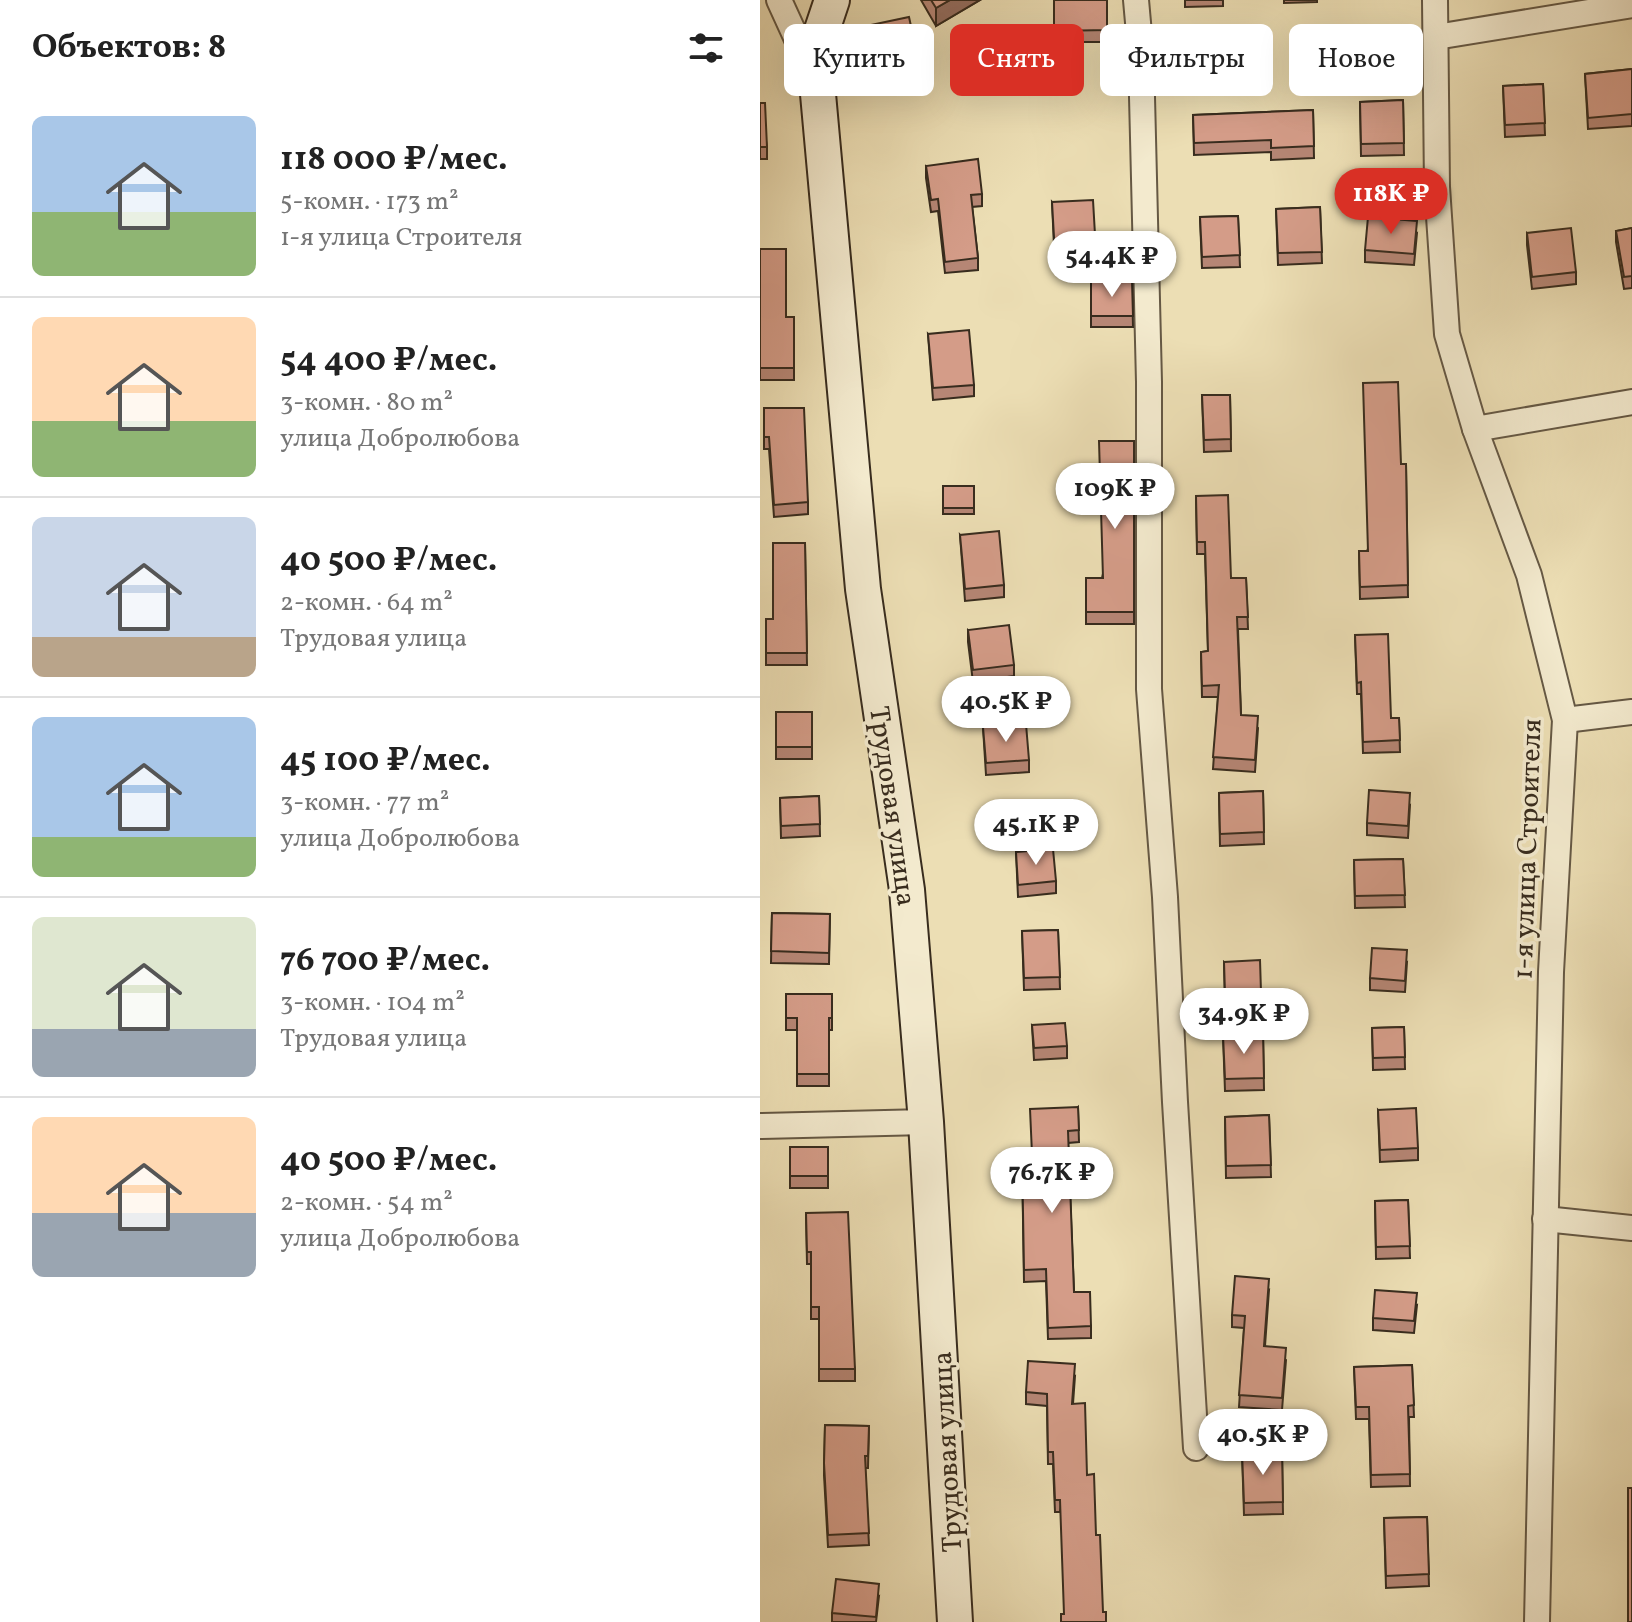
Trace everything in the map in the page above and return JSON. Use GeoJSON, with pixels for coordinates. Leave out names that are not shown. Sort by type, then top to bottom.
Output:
{"type":"FeatureCollection","features":[{"type":"Feature","properties":{"kind":"street","name":"Трудовая улица"},"geometry":{"type":"LineString","coordinates":[[779,0],[790,24]]}},
{"type":"Feature","properties":{"kind":"street"},"geometry":{"type":"LineString","coordinates":[[824,24],[832,0]]}},
{"type":"Feature","properties":{"kind":"street"},"geometry":{"type":"LineString","coordinates":[[1136,0],[1141,56],[1149,382],[1149,689],[1165,897],[1196,1448]]}},
{"type":"Feature","properties":{"kind":"street","name":"1-я улица Строителя"},"geometry":{"type":"LineString","coordinates":[[1435,0],[1437,187],[1447,334],[1475,429],[1529,575],[1565,720],[1551,972],[1537,1622]]}},
{"type":"Feature","properties":{"kind":"street"},"geometry":{"type":"LineString","coordinates":[[1436,37],[1632,5]]}},
{"type":"Feature","properties":{"kind":"street","name":"Трудовая улица"},"geometry":{"type":"LineString","coordinates":[[818,96],[863,589],[907,890],[926,1122],[955,1622]]}},
{"type":"Feature","properties":{"kind":"street"},"geometry":{"type":"LineString","coordinates":[[1475,429],[1632,402]]}},
{"type":"Feature","properties":{"kind":"street"},"geometry":{"type":"LineString","coordinates":[[1565,720],[1632,712]]}},
{"type":"Feature","properties":{"kind":"street"},"geometry":{"type":"LineString","coordinates":[[760,1126],[926,1122]]}},
{"type":"Feature","properties":{"kind":"street"},"geometry":{"type":"LineString","coordinates":[[1545,1219],[1632,1228]]}},
{"type":"Feature","properties":{"kind":"building"},"geometry":{"type":"Polygon","coordinates":[[[931,0],[950,0],[936,8],[931,0]]]}},
{"type":"Feature","properties":{"kind":"building"},"geometry":{"type":"Polygon","coordinates":[[[1054,0],[1107,0],[1107,24],[1100,24],[1100,30],[1084,30],[1084,24],[1054,24],[1054,0]]]}},
{"type":"Feature","properties":{"kind":"building"},"geometry":{"type":"Polygon","coordinates":[[[909,17],[911,24],[876,24],[909,17]]]}},
{"type":"Feature","properties":{"kind":"building"},"geometry":{"type":"Polygon","coordinates":[[[1632,69],[1632,114],[1588,118],[1585,74],[1632,69]]]}},
{"type":"Feature","properties":{"kind":"building"},"geometry":{"type":"Polygon","coordinates":[[[1543,84],[1545,123],[1505,125],[1503,86],[1543,84]]]}},
{"type":"Feature","properties":{"kind":"building"},"geometry":{"type":"Polygon","coordinates":[[[1403,100],[1404,143],[1361,144],[1360,102],[1403,100]]]}},
{"type":"Feature","properties":{"kind":"building"},"geometry":{"type":"Polygon","coordinates":[[[760,103],[765,103],[767,147],[760,147],[760,103]]]}},
{"type":"Feature","properties":{"kind":"building"},"geometry":{"type":"Polygon","coordinates":[[[1313,110],[1314,146],[1271,148],[1271,140],[1194,143],[1193,115],[1313,110]]]}},
{"type":"Feature","properties":{"kind":"building"},"geometry":{"type":"Polygon","coordinates":[[[978,159],[982,194],[971,195],[978,258],[945,262],[938,199],[931,200],[926,166],[978,159]]]}},
{"type":"Feature","properties":{"kind":"building"},"geometry":{"type":"Polygon","coordinates":[[[1093,200],[1096,252],[1055,255],[1052,202],[1093,200]]]}},
{"type":"Feature","properties":{"kind":"building"},"geometry":{"type":"Polygon","coordinates":[[[1320,207],[1322,252],[1278,253],[1276,209],[1320,207]]]}},
{"type":"Feature","properties":{"kind":"building"},"geometry":{"type":"Polygon","coordinates":[[[1238,216],[1240,255],[1202,257],[1200,217],[1238,216]]]}},
{"type":"Feature","properties":{"kind":"building"},"geometry":{"type":"Polygon","coordinates":[[[1368,217],[1417,221],[1414,254],[1365,250],[1368,217]]]}},
{"type":"Feature","properties":{"kind":"building"},"geometry":{"type":"Polygon","coordinates":[[[1571,228],[1576,272],[1532,277],[1527,233],[1571,228]]]}},
{"type":"Feature","properties":{"kind":"building"},"geometry":{"type":"Polygon","coordinates":[[[1632,228],[1632,276],[1624,277],[1616,231],[1632,228]]]}},
{"type":"Feature","properties":{"kind":"building"},"geometry":{"type":"Polygon","coordinates":[[[760,249],[786,249],[786,317],[794,317],[794,368],[760,368],[760,249]]]}},
{"type":"Feature","properties":{"kind":"building"},"geometry":{"type":"Polygon","coordinates":[[[1091,281],[1132,281],[1133,316],[1091,316],[1091,281]]]}},
{"type":"Feature","properties":{"kind":"building"},"geometry":{"type":"Polygon","coordinates":[[[969,330],[974,385],[933,388],[928,334],[969,330]]]}},
{"type":"Feature","properties":{"kind":"building"},"geometry":{"type":"Polygon","coordinates":[[[1398,382],[1401,464],[1406,464],[1408,585],[1360,587],[1359,551],[1368,551],[1363,383],[1398,382]]]}},
{"type":"Feature","properties":{"kind":"building"},"geometry":{"type":"Polygon","coordinates":[[[1202,395],[1230,395],[1231,439],[1204,440],[1202,395]]]}},
{"type":"Feature","properties":{"kind":"building"},"geometry":{"type":"Polygon","coordinates":[[[764,408],[804,408],[808,502],[774,505],[769,437],[764,437],[764,408]]]}},
{"type":"Feature","properties":{"kind":"building"},"geometry":{"type":"Polygon","coordinates":[[[1099,441],[1134,441],[1134,612],[1086,612],[1086,578],[1103,578],[1099,441]]]}},
{"type":"Feature","properties":{"kind":"building"},"geometry":{"type":"Polygon","coordinates":[[[943,486],[974,486],[974,508],[943,508],[943,486]]]}},
{"type":"Feature","properties":{"kind":"building"},"geometry":{"type":"Polygon","coordinates":[[[1228,495],[1231,578],[1246,578],[1248,617],[1237,617],[1241,715],[1258,716],[1255,760],[1213,757],[1219,685],[1202,686],[1201,652],[1208,651],[1205,542],[1197,542],[1196,496],[1228,495]]]}},
{"type":"Feature","properties":{"kind":"building"},"geometry":{"type":"Polygon","coordinates":[[[999,531],[1004,585],[965,589],[960,535],[999,531]]]}},
{"type":"Feature","properties":{"kind":"building"},"geometry":{"type":"Polygon","coordinates":[[[773,543],[805,543],[807,653],[766,653],[766,619],[773,619],[773,543]]]}},
{"type":"Feature","properties":{"kind":"building"},"geometry":{"type":"Polygon","coordinates":[[[1009,625],[1014,665],[973,670],[968,630],[1009,625]]]}},
{"type":"Feature","properties":{"kind":"building"},"geometry":{"type":"Polygon","coordinates":[[[1388,634],[1391,718],[1399,718],[1400,740],[1363,742],[1361,682],[1357,683],[1355,635],[1388,634]]]}},
{"type":"Feature","properties":{"kind":"building"},"geometry":{"type":"Polygon","coordinates":[[[776,712],[812,712],[812,747],[776,747],[776,712]]]}},
{"type":"Feature","properties":{"kind":"building"},"geometry":{"type":"Polygon","coordinates":[[[1026,724],[1029,760],[986,763],[983,727],[1026,724]]]}},
{"type":"Feature","properties":{"kind":"building"},"geometry":{"type":"Polygon","coordinates":[[[1369,790],[1410,793],[1408,826],[1367,823],[1369,790]]]}},
{"type":"Feature","properties":{"kind":"building"},"geometry":{"type":"Polygon","coordinates":[[[1263,791],[1264,832],[1220,834],[1219,793],[1263,791]]]}},
{"type":"Feature","properties":{"kind":"building"},"geometry":{"type":"Polygon","coordinates":[[[819,796],[820,824],[781,826],[780,798],[819,796]]]}},
{"type":"Feature","properties":{"kind":"building"},"geometry":{"type":"Polygon","coordinates":[[[1053,849],[1056,881],[1018,885],[1016,852],[1053,849]]]}},
{"type":"Feature","properties":{"kind":"building"},"geometry":{"type":"Polygon","coordinates":[[[1403,859],[1405,895],[1355,896],[1354,860],[1403,859]]]}},
{"type":"Feature","properties":{"kind":"building"},"geometry":{"type":"Polygon","coordinates":[[[772,913],[830,914],[829,953],[771,951],[772,913]]]}},
{"type":"Feature","properties":{"kind":"building"},"geometry":{"type":"Polygon","coordinates":[[[1058,930],[1060,977],[1024,978],[1022,931],[1058,930]]]}},
{"type":"Feature","properties":{"kind":"building"},"geometry":{"type":"Polygon","coordinates":[[[1372,948],[1407,950],[1405,981],[1370,978],[1372,948]]]}},
{"type":"Feature","properties":{"kind":"building"},"geometry":{"type":"Polygon","coordinates":[[[1260,960],[1261,992],[1225,994],[1224,962],[1260,960]]]}},
{"type":"Feature","properties":{"kind":"building"},"geometry":{"type":"Polygon","coordinates":[[[786,994],[832,994],[829,1074],[797,1074],[797,1018],[786,1018],[786,994]]]}},
{"type":"Feature","properties":{"kind":"building"},"geometry":{"type":"Polygon","coordinates":[[[1065,1023],[1067,1046],[1034,1048],[1032,1025],[1065,1023]]]}},
{"type":"Feature","properties":{"kind":"building"},"geometry":{"type":"Polygon","coordinates":[[[1404,1027],[1405,1057],[1373,1058],[1372,1028],[1404,1027]]]}},
{"type":"Feature","properties":{"kind":"building"},"geometry":{"type":"Polygon","coordinates":[[[1263,1033],[1264,1078],[1225,1079],[1223,1035],[1263,1033]]]}},
{"type":"Feature","properties":{"kind":"building"},"geometry":{"type":"Polygon","coordinates":[[[1078,1107],[1079,1130],[1068,1131],[1074,1292],[1090,1292],[1091,1326],[1048,1328],[1046,1269],[1024,1270],[1022,1155],[1032,1154],[1030,1109],[1078,1107]]]}},
{"type":"Feature","properties":{"kind":"building"},"geometry":{"type":"Polygon","coordinates":[[[1416,1108],[1418,1148],[1380,1150],[1378,1110],[1416,1108]]]}},
{"type":"Feature","properties":{"kind":"building"},"geometry":{"type":"Polygon","coordinates":[[[1269,1115],[1271,1165],[1226,1166],[1225,1117],[1269,1115]]]}},
{"type":"Feature","properties":{"kind":"building"},"geometry":{"type":"Polygon","coordinates":[[[790,1147],[828,1147],[828,1176],[790,1176],[790,1147]]]}},
{"type":"Feature","properties":{"kind":"building"},"geometry":{"type":"Polygon","coordinates":[[[1408,1200],[1410,1246],[1376,1247],[1375,1201],[1408,1200]]]}},
{"type":"Feature","properties":{"kind":"building"},"geometry":{"type":"Polygon","coordinates":[[[848,1212],[855,1369],[819,1369],[819,1307],[811,1307],[811,1252],[807,1252],[806,1213],[848,1212]]]}},
{"type":"Feature","properties":{"kind":"building"},"geometry":{"type":"Polygon","coordinates":[[[1235,1276],[1269,1279],[1264,1346],[1286,1348],[1282,1398],[1239,1395],[1245,1316],[1232,1315],[1235,1276]]]}},
{"type":"Feature","properties":{"kind":"building"},"geometry":{"type":"Polygon","coordinates":[[[1375,1290],[1417,1293],[1414,1321],[1373,1318],[1375,1290]]]}},
{"type":"Feature","properties":{"kind":"building"},"geometry":{"type":"Polygon","coordinates":[[[1028,1361],[1075,1364],[1072,1404],[1085,1403],[1087,1475],[1094,1474],[1096,1535],[1100,1535],[1106,1622],[1061,1622],[1061,1614],[1064,1614],[1060,1500],[1055,1500],[1053,1452],[1048,1452],[1047,1394],[1026,1392],[1028,1361]]]}},
{"type":"Feature","properties":{"kind":"building"},"geometry":{"type":"Polygon","coordinates":[[[1412,1365],[1414,1405],[1408,1406],[1410,1474],[1371,1475],[1369,1407],[1356,1407],[1354,1367],[1412,1365]]]}},
{"type":"Feature","properties":{"kind":"building"},"geometry":{"type":"Polygon","coordinates":[[[825,1425],[869,1426],[868,1456],[865,1456],[869,1533],[828,1535],[825,1425]]]}},
{"type":"Feature","properties":{"kind":"building"},"geometry":{"type":"Polygon","coordinates":[[[1282,1451],[1283,1502],[1244,1503],[1242,1452],[1282,1451]]]}},
{"type":"Feature","properties":{"kind":"building"},"geometry":{"type":"Polygon","coordinates":[[[1628,1488],[1632,1488],[1632,1622],[1628,1622],[1628,1488]]]}},
{"type":"Feature","properties":{"kind":"building"},"geometry":{"type":"Polygon","coordinates":[[[1427,1517],[1429,1574],[1386,1576],[1384,1518],[1427,1517]]]}},
{"type":"Feature","properties":{"kind":"building"},"geometry":{"type":"Polygon","coordinates":[[[836,1579],[879,1584],[876,1617],[832,1613],[836,1579]]]}}]}
